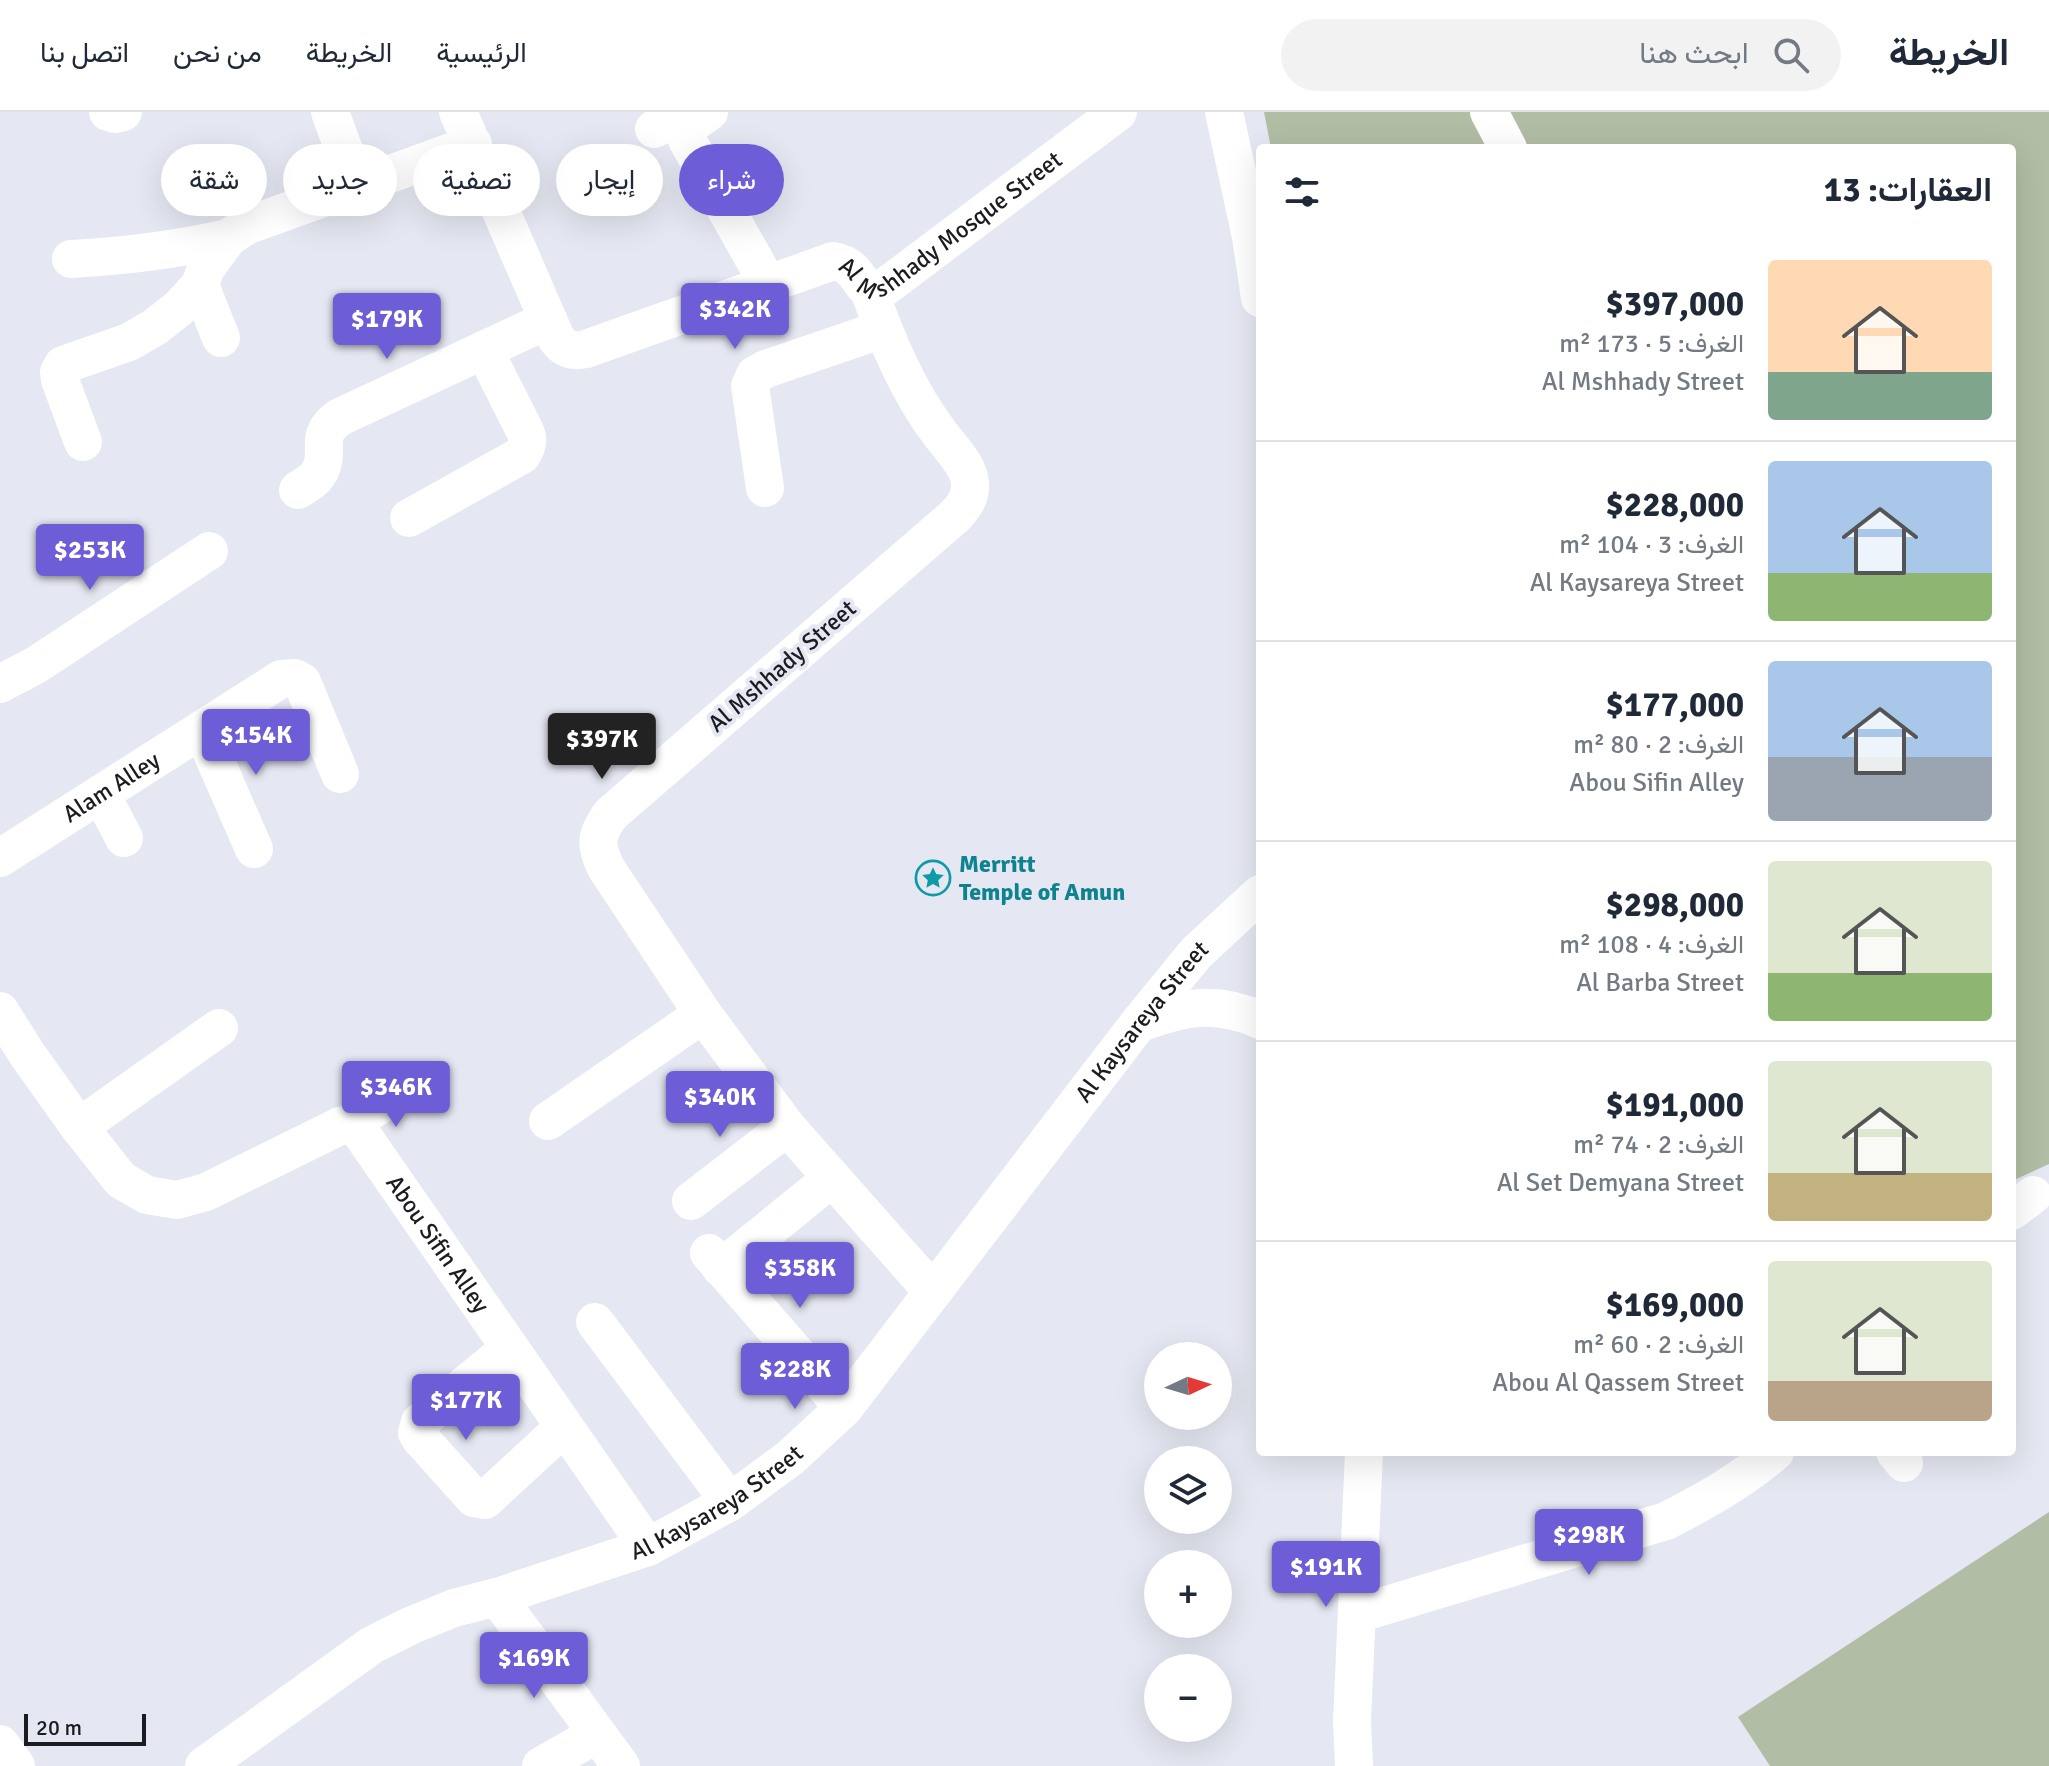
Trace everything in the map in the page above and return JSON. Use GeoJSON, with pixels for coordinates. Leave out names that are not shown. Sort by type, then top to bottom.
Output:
{"type":"FeatureCollection","features":[{"type":"Feature","properties":{"kind":"street"},"geometry":{"type":"LineString","coordinates":[[108,112],[123,112]]}},
{"type":"Feature","properties":{"kind":"street"},"geometry":{"type":"LineString","coordinates":[[330,112],[342,144]]}},
{"type":"Feature","properties":{"kind":"street","name":"Al Mshhady Mosque Street"},"geometry":{"type":"LineString","coordinates":[[466,128],[556,338],[563,347],[574,352],[833,261],[854,271],[869,290],[885,287],[1118,112]]}},
{"type":"Feature","properties":{"kind":"street"},"geometry":{"type":"LineString","coordinates":[[1224,112],[1256,271]]}},
{"type":"Feature","properties":{"kind":"street"},"geometry":{"type":"LineString","coordinates":[[1489,112],[1506,144]]}},
{"type":"Feature","properties":{"kind":"street"},"geometry":{"type":"LineString","coordinates":[[654,129],[702,113]]}},
{"type":"Feature","properties":{"kind":"street"},"geometry":{"type":"LineString","coordinates":[[702,113],[690,126],[687,140],[768,284]]}},
{"type":"Feature","properties":{"kind":"street"},"geometry":{"type":"LineString","coordinates":[[397,165],[466,128]]}},
{"type":"Feature","properties":{"kind":"street"},"geometry":{"type":"LineString","coordinates":[[83,442],[60,380],[59,372],[63,365],[129,342],[155,327],[179,308],[200,285],[206,268],[228,238],[246,226],[283,213]]}},
{"type":"Feature","properties":{"kind":"street"},"geometry":{"type":"LineString","coordinates":[[71,259],[176,250],[228,238]]}},
{"type":"Feature","properties":{"kind":"street"},"geometry":{"type":"LineString","coordinates":[[200,285],[221,338]]}},
{"type":"Feature","properties":{"kind":"street","name":"Al Mshhady Street"},"geometry":{"type":"LineString","coordinates":[[869,290],[904,376],[924,410],[963,463],[971,481],[968,501],[611,814],[599,831],[598,850],[606,868],[703,1014],[787,1127],[933,1292]]}},
{"type":"Feature","properties":{"kind":"street"},"geometry":{"type":"LineString","coordinates":[[298,490],[317,477],[323,464],[324,437],[329,425],[340,417],[548,320]]}},
{"type":"Feature","properties":{"kind":"street"},"geometry":{"type":"LineString","coordinates":[[765,488],[750,386],[755,375],[883,329]]}},
{"type":"Feature","properties":{"kind":"street"},"geometry":{"type":"LineString","coordinates":[[409,518],[522,455],[527,447],[528,437],[484,350]]}},
{"type":"Feature","properties":{"kind":"street"},"geometry":{"type":"LineString","coordinates":[[0,684],[36,665],[209,551]]}},
{"type":"Feature","properties":{"kind":"street","name":"Alam Alley"},"geometry":{"type":"LineString","coordinates":[[0,858],[281,679],[295,678],[302,682],[340,774]]}},
{"type":"Feature","properties":{"kind":"street"},"geometry":{"type":"LineString","coordinates":[[202,730],[254,849]]}},
{"type":"Feature","properties":{"kind":"street"},"geometry":{"type":"LineString","coordinates":[[101,794],[124,838]]}},
{"type":"Feature","properties":{"kind":"street","name":"Al Kaysareya Street"},"geometry":{"type":"LineString","coordinates":[[213,1764],[372,1645],[454,1608],[497,1597],[648,1547],[730,1502],[790,1458],[844,1408],[1138,1024],[1196,953],[1256,898]]}},
{"type":"Feature","properties":{"kind":"street"},"geometry":{"type":"LineString","coordinates":[[1138,1024],[1172,1011],[1208,1007],[1256,1018]]}},
{"type":"Feature","properties":{"kind":"street"},"geometry":{"type":"LineString","coordinates":[[0,1011],[79,1127],[121,1180],[147,1195],[177,1200],[206,1192],[349,1124],[416,1083]]}},
{"type":"Feature","properties":{"kind":"street"},"geometry":{"type":"LineString","coordinates":[[548,1121],[703,1014]]}},
{"type":"Feature","properties":{"kind":"street"},"geometry":{"type":"LineString","coordinates":[[79,1127],[219,1028]]}},
{"type":"Feature","properties":{"kind":"street","name":"Abou Sifin Alley"},"geometry":{"type":"LineString","coordinates":[[349,1124],[360,1131],[648,1547]]}},
{"type":"Feature","properties":{"kind":"street"},"geometry":{"type":"LineString","coordinates":[[691,1201],[787,1127]]}},
{"type":"Feature","properties":{"kind":"street"},"geometry":{"type":"LineString","coordinates":[[832,1178],[715,1260],[844,1408]]}},
{"type":"Feature","properties":{"kind":"street"},"geometry":{"type":"LineString","coordinates":[[595,1322],[730,1502]]}},
{"type":"Feature","properties":{"kind":"street"},"geometry":{"type":"LineString","coordinates":[[509,1349],[420,1422],[417,1433],[420,1438],[474,1498],[485,1500],[564,1427]]}},
{"type":"Feature","properties":{"kind":"street"},"geometry":{"type":"LineString","coordinates":[[1354,1766],[1352,1721],[1364,1456]]}},
{"type":"Feature","properties":{"kind":"street"},"geometry":{"type":"LineString","coordinates":[[1357,1614],[1666,1521],[1710,1499],[1770,1456]]}},
{"type":"Feature","properties":{"kind":"street"},"geometry":{"type":"LineString","coordinates":[[497,1597],[621,1766]]}},
{"type":"Feature","properties":{"kind":"street"},"geometry":{"type":"LineString","coordinates":[[541,1766],[597,1734]]}},
{"type":"Feature","properties":{"kind":"street"},"geometry":{"type":"LineString","coordinates":[[0,1744],[16,1766]]}},
{"type":"Feature","properties":{"kind":"green space"},"geometry":{"type":"Polygon","coordinates":[[[1264,112],[2049,112],[2049,1164],[2016,1179],[2016,144],[1270,144],[1264,112]]]}},
{"type":"Feature","properties":{"kind":"green space"},"geometry":{"type":"Polygon","coordinates":[[[2049,1512],[2049,1766],[1770,1766],[1738,1717],[2049,1512]]]}},
{"type":"Feature","properties":{"kind":"place","name":"Merritt Temple of Amun"},"geometry":{"type":"Point","coordinates":[933,878]}}]}
